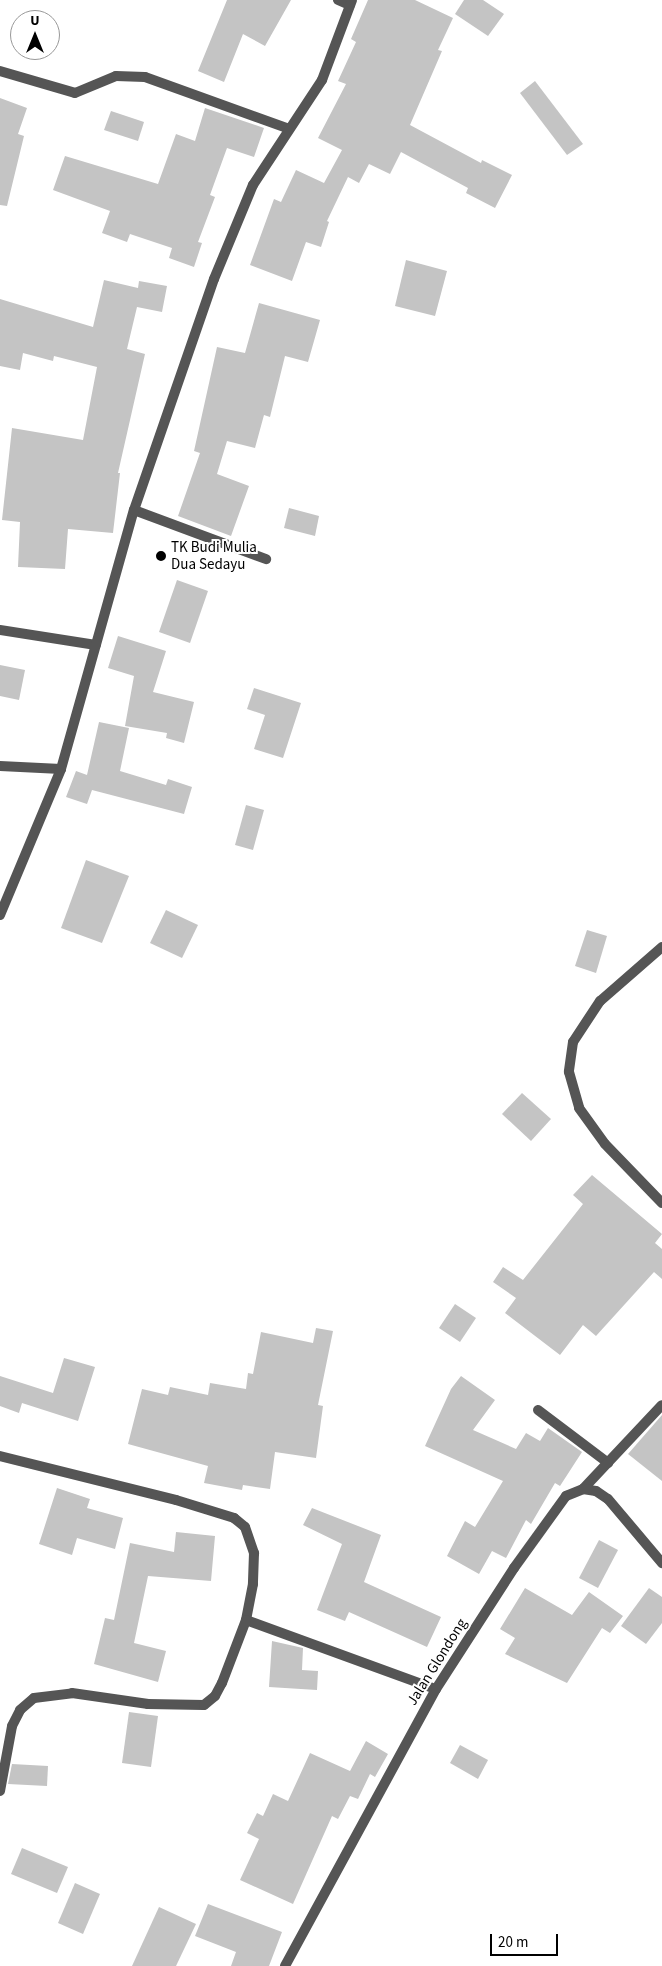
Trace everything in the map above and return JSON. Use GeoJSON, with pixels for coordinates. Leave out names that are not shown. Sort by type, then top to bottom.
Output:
{"type":"FeatureCollection","features":[{"type":"Feature","properties":{"kind":"street"},"geometry":{"type":"LineString","coordinates":[[0,916],[61,769],[134,510],[214,280],[253,185],[288,128],[322,80],[351,3],[338,0]]}},
{"type":"Feature","properties":{"kind":"street"},"geometry":{"type":"LineString","coordinates":[[0,71],[75,93],[116,76],[144,76],[288,128]]}},
{"type":"Feature","properties":{"kind":"street"},"geometry":{"type":"LineString","coordinates":[[134,510],[266,559]]}},
{"type":"Feature","properties":{"kind":"street"},"geometry":{"type":"LineString","coordinates":[[0,630],[96,645]]}},
{"type":"Feature","properties":{"kind":"street"},"geometry":{"type":"LineString","coordinates":[[0,766],[61,769]]}},
{"type":"Feature","properties":{"kind":"street"},"geometry":{"type":"LineString","coordinates":[[662,947],[600,1000],[573,1042],[569,1072],[579,1108],[605,1144],[662,1203]]}},
{"type":"Feature","properties":{"kind":"street","name":"Jalan Glondong"},"geometry":{"type":"LineString","coordinates":[[285,1966],[436,1689],[514,1568],[566,1496],[583,1489],[662,1405]]}},
{"type":"Feature","properties":{"kind":"street"},"geometry":{"type":"LineString","coordinates":[[538,1410],[608,1463]]}},
{"type":"Feature","properties":{"kind":"street"},"geometry":{"type":"LineString","coordinates":[[0,1456],[176,1500],[234,1518],[245,1527],[254,1553],[253,1584],[246,1620],[222,1683],[215,1696],[204,1705],[148,1704],[72,1693],[34,1698],[20,1710],[12,1726],[0,1792]]}},
{"type":"Feature","properties":{"kind":"street"},"geometry":{"type":"LineString","coordinates":[[583,1489],[596,1491],[608,1499],[662,1564]]}},
{"type":"Feature","properties":{"kind":"street"},"geometry":{"type":"LineString","coordinates":[[246,1620],[436,1689]]}},
{"type":"Feature","properties":{"kind":"building"},"geometry":{"type":"Polygon","coordinates":[[[227,0],[291,0],[265,46],[243,34],[224,82],[198,71],[227,0]]]}},
{"type":"Feature","properties":{"kind":"building"},"geometry":{"type":"Polygon","coordinates":[[[368,0],[415,0],[453,18],[438,50],[442,51],[410,125],[481,163],[482,160],[512,175],[495,208],[466,193],[468,188],[401,152],[390,174],[369,164],[359,183],[348,177],[327,221],[329,222],[321,247],[306,242],[292,281],[250,265],[274,199],[281,202],[296,170],[324,183],[342,150],[318,138],[346,84],[338,81],[356,42],[351,39],[368,0]]]}},
{"type":"Feature","properties":{"kind":"building"},"geometry":{"type":"Polygon","coordinates":[[[464,0],[483,0],[504,14],[488,36],[455,14],[464,0]]]}},
{"type":"Feature","properties":{"kind":"building"},"geometry":{"type":"Polygon","coordinates":[[[535,81],[583,144],[567,155],[520,93],[535,81]]]}},
{"type":"Feature","properties":{"kind":"building"},"geometry":{"type":"Polygon","coordinates":[[[0,98],[27,108],[18,134],[24,136],[7,206],[0,205],[0,98]]]}},
{"type":"Feature","properties":{"kind":"building"},"geometry":{"type":"Polygon","coordinates":[[[205,108],[264,128],[254,157],[227,148],[210,195],[215,197],[198,242],[202,243],[194,267],[169,258],[172,248],[130,234],[127,242],[102,233],[110,211],[53,190],[65,156],[158,184],[176,134],[195,141],[205,108]]]}},
{"type":"Feature","properties":{"kind":"building"},"geometry":{"type":"Polygon","coordinates":[[[111,111],[144,122],[138,141],[104,130],[111,111]]]}},
{"type":"Feature","properties":{"kind":"building"},"geometry":{"type":"Polygon","coordinates":[[[406,260],[447,271],[435,316],[395,306],[406,260]]]}},
{"type":"Feature","properties":{"kind":"building"},"geometry":{"type":"Polygon","coordinates":[[[104,280],[138,288],[139,281],[167,286],[162,312],[137,307],[127,349],[145,354],[118,473],[120,473],[113,533],[68,529],[65,569],[18,567],[20,522],[2,520],[12,428],[83,440],[97,367],[54,356],[53,361],[23,353],[20,370],[0,366],[0,299],[93,327],[104,280]]]}},
{"type":"Feature","properties":{"kind":"building"},"geometry":{"type":"Polygon","coordinates":[[[259,303],[320,320],[308,362],[285,356],[270,417],[264,415],[255,448],[227,441],[217,474],[249,486],[231,536],[178,516],[200,453],[194,451],[217,347],[245,353],[259,303]]]}},
{"type":"Feature","properties":{"kind":"building"},"geometry":{"type":"Polygon","coordinates":[[[289,508],[319,516],[315,536],[284,528],[289,508]]]}},
{"type":"Feature","properties":{"kind":"building"},"geometry":{"type":"Polygon","coordinates":[[[177,580],[208,591],[190,643],[159,632],[177,580]]]}},
{"type":"Feature","properties":{"kind":"building"},"geometry":{"type":"Polygon","coordinates":[[[118,636],[166,651],[153,692],[194,702],[184,743],[166,738],[167,733],[125,726],[134,676],[108,668],[118,636]]]}},
{"type":"Feature","properties":{"kind":"building"},"geometry":{"type":"Polygon","coordinates":[[[0,665],[25,670],[19,700],[0,696],[0,665]]]}},
{"type":"Feature","properties":{"kind":"building"},"geometry":{"type":"Polygon","coordinates":[[[254,688],[301,703],[283,758],[254,749],[265,715],[247,709],[254,688]]]}},
{"type":"Feature","properties":{"kind":"building"},"geometry":{"type":"Polygon","coordinates":[[[99,722],[129,728],[120,771],[166,785],[168,779],[192,787],[184,814],[92,790],[87,804],[66,797],[76,771],[87,775],[99,722]]]}},
{"type":"Feature","properties":{"kind":"building"},"geometry":{"type":"Polygon","coordinates":[[[246,805],[264,810],[253,850],[235,845],[246,805]]]}},
{"type":"Feature","properties":{"kind":"building"},"geometry":{"type":"Polygon","coordinates":[[[86,860],[129,876],[102,943],[61,928],[86,860]]]}},
{"type":"Feature","properties":{"kind":"building"},"geometry":{"type":"Polygon","coordinates":[[[166,910],[198,925],[182,958],[150,943],[166,910]]]}},
{"type":"Feature","properties":{"kind":"building"},"geometry":{"type":"Polygon","coordinates":[[[587,930],[607,936],[596,973],[575,966],[587,930]]]}},
{"type":"Feature","properties":{"kind":"building"},"geometry":{"type":"Polygon","coordinates":[[[522,1093],[551,1119],[531,1141],[502,1114],[522,1093]]]}},
{"type":"Feature","properties":{"kind":"building"},"geometry":{"type":"Polygon","coordinates":[[[592,1175],[662,1234],[655,1243],[662,1249],[662,1279],[654,1272],[596,1336],[583,1325],[560,1355],[505,1313],[516,1298],[493,1282],[503,1267],[523,1280],[583,1204],[573,1195],[592,1175]]]}},
{"type":"Feature","properties":{"kind":"building"},"geometry":{"type":"Polygon","coordinates":[[[455,1304],[476,1318],[460,1342],[439,1328],[455,1304]]]}},
{"type":"Feature","properties":{"kind":"building"},"geometry":{"type":"Polygon","coordinates":[[[316,1328],[333,1331],[318,1405],[323,1406],[316,1458],[275,1452],[270,1489],[243,1485],[242,1490],[204,1483],[208,1466],[128,1444],[142,1389],[168,1395],[170,1387],[208,1395],[210,1383],[246,1389],[248,1373],[253,1374],[261,1332],[313,1343],[316,1328]]]}},
{"type":"Feature","properties":{"kind":"building"},"geometry":{"type":"Polygon","coordinates":[[[64,1358],[95,1367],[78,1421],[22,1403],[19,1413],[0,1406],[0,1376],[53,1393],[64,1358]]]}},
{"type":"Feature","properties":{"kind":"building"},"geometry":{"type":"Polygon","coordinates":[[[461,1376],[495,1400],[473,1430],[516,1449],[526,1433],[540,1441],[548,1428],[582,1452],[560,1486],[555,1483],[531,1524],[526,1520],[506,1558],[492,1551],[479,1574],[447,1556],[465,1521],[475,1527],[503,1481],[425,1446],[451,1389],[461,1376]]]}},
{"type":"Feature","properties":{"kind":"building"},"geometry":{"type":"Polygon","coordinates":[[[662,1415],[662,1481],[628,1454],[662,1415]]]}},
{"type":"Feature","properties":{"kind":"building"},"geometry":{"type":"Polygon","coordinates":[[[57,1488],[90,1499],[87,1508],[123,1518],[115,1549],[77,1538],[72,1555],[39,1544],[57,1488]]]}},
{"type":"Feature","properties":{"kind":"building"},"geometry":{"type":"Polygon","coordinates":[[[312,1508],[381,1535],[364,1582],[441,1617],[427,1647],[349,1612],[345,1621],[317,1610],[342,1544],[303,1525],[312,1508]]]}},
{"type":"Feature","properties":{"kind":"building"},"geometry":{"type":"Polygon","coordinates":[[[176,1532],[215,1536],[211,1581],[148,1576],[134,1643],[166,1651],[158,1682],[94,1664],[105,1618],[114,1620],[130,1543],[174,1552],[176,1532]]]}},
{"type":"Feature","properties":{"kind":"building"},"geometry":{"type":"Polygon","coordinates":[[[599,1540],[618,1550],[598,1588],[579,1578],[599,1540]]]}},
{"type":"Feature","properties":{"kind":"building"},"geometry":{"type":"Polygon","coordinates":[[[525,1588],[572,1615],[589,1592],[623,1616],[610,1633],[602,1628],[567,1683],[505,1654],[515,1638],[500,1629],[525,1588]]]}},
{"type":"Feature","properties":{"kind":"building"},"geometry":{"type":"Polygon","coordinates":[[[649,1588],[662,1597],[662,1623],[646,1644],[621,1626],[649,1588]]]}},
{"type":"Feature","properties":{"kind":"building"},"geometry":{"type":"Polygon","coordinates":[[[272,1641],[303,1648],[302,1670],[318,1671],[317,1690],[269,1687],[272,1641]]]}},
{"type":"Feature","properties":{"kind":"building"},"geometry":{"type":"Polygon","coordinates":[[[129,1712],[158,1716],[151,1767],[122,1763],[129,1712]]]}},
{"type":"Feature","properties":{"kind":"building"},"geometry":{"type":"Polygon","coordinates":[[[366,1741],[388,1754],[375,1777],[370,1774],[358,1799],[350,1796],[338,1819],[332,1816],[293,1904],[240,1880],[259,1839],[247,1833],[257,1813],[263,1816],[273,1794],[288,1801],[310,1753],[350,1771],[366,1741]]]}},
{"type":"Feature","properties":{"kind":"building"},"geometry":{"type":"Polygon","coordinates":[[[460,1745],[488,1760],[478,1779],[450,1763],[460,1745]]]}},
{"type":"Feature","properties":{"kind":"building"},"geometry":{"type":"Polygon","coordinates":[[[12,1764],[48,1766],[47,1786],[8,1784],[12,1764]]]}},
{"type":"Feature","properties":{"kind":"building"},"geometry":{"type":"Polygon","coordinates":[[[22,1848],[68,1867],[57,1893],[11,1874],[22,1848]]]}},
{"type":"Feature","properties":{"kind":"building"},"geometry":{"type":"Polygon","coordinates":[[[75,1883],[100,1894],[83,1934],[58,1923],[75,1883]]]}},
{"type":"Feature","properties":{"kind":"building"},"geometry":{"type":"Polygon","coordinates":[[[208,1904],[282,1932],[269,1966],[231,1966],[236,1952],[195,1936],[208,1904]]]}},
{"type":"Feature","properties":{"kind":"building"},"geometry":{"type":"Polygon","coordinates":[[[159,1907],[196,1924],[176,1966],[132,1966],[159,1907]]]}},
{"type":"Feature","properties":{"kind":"place","name":"TK Budi Mulia Dua Sedayu"},"geometry":{"type":"Point","coordinates":[161,556]}}]}
